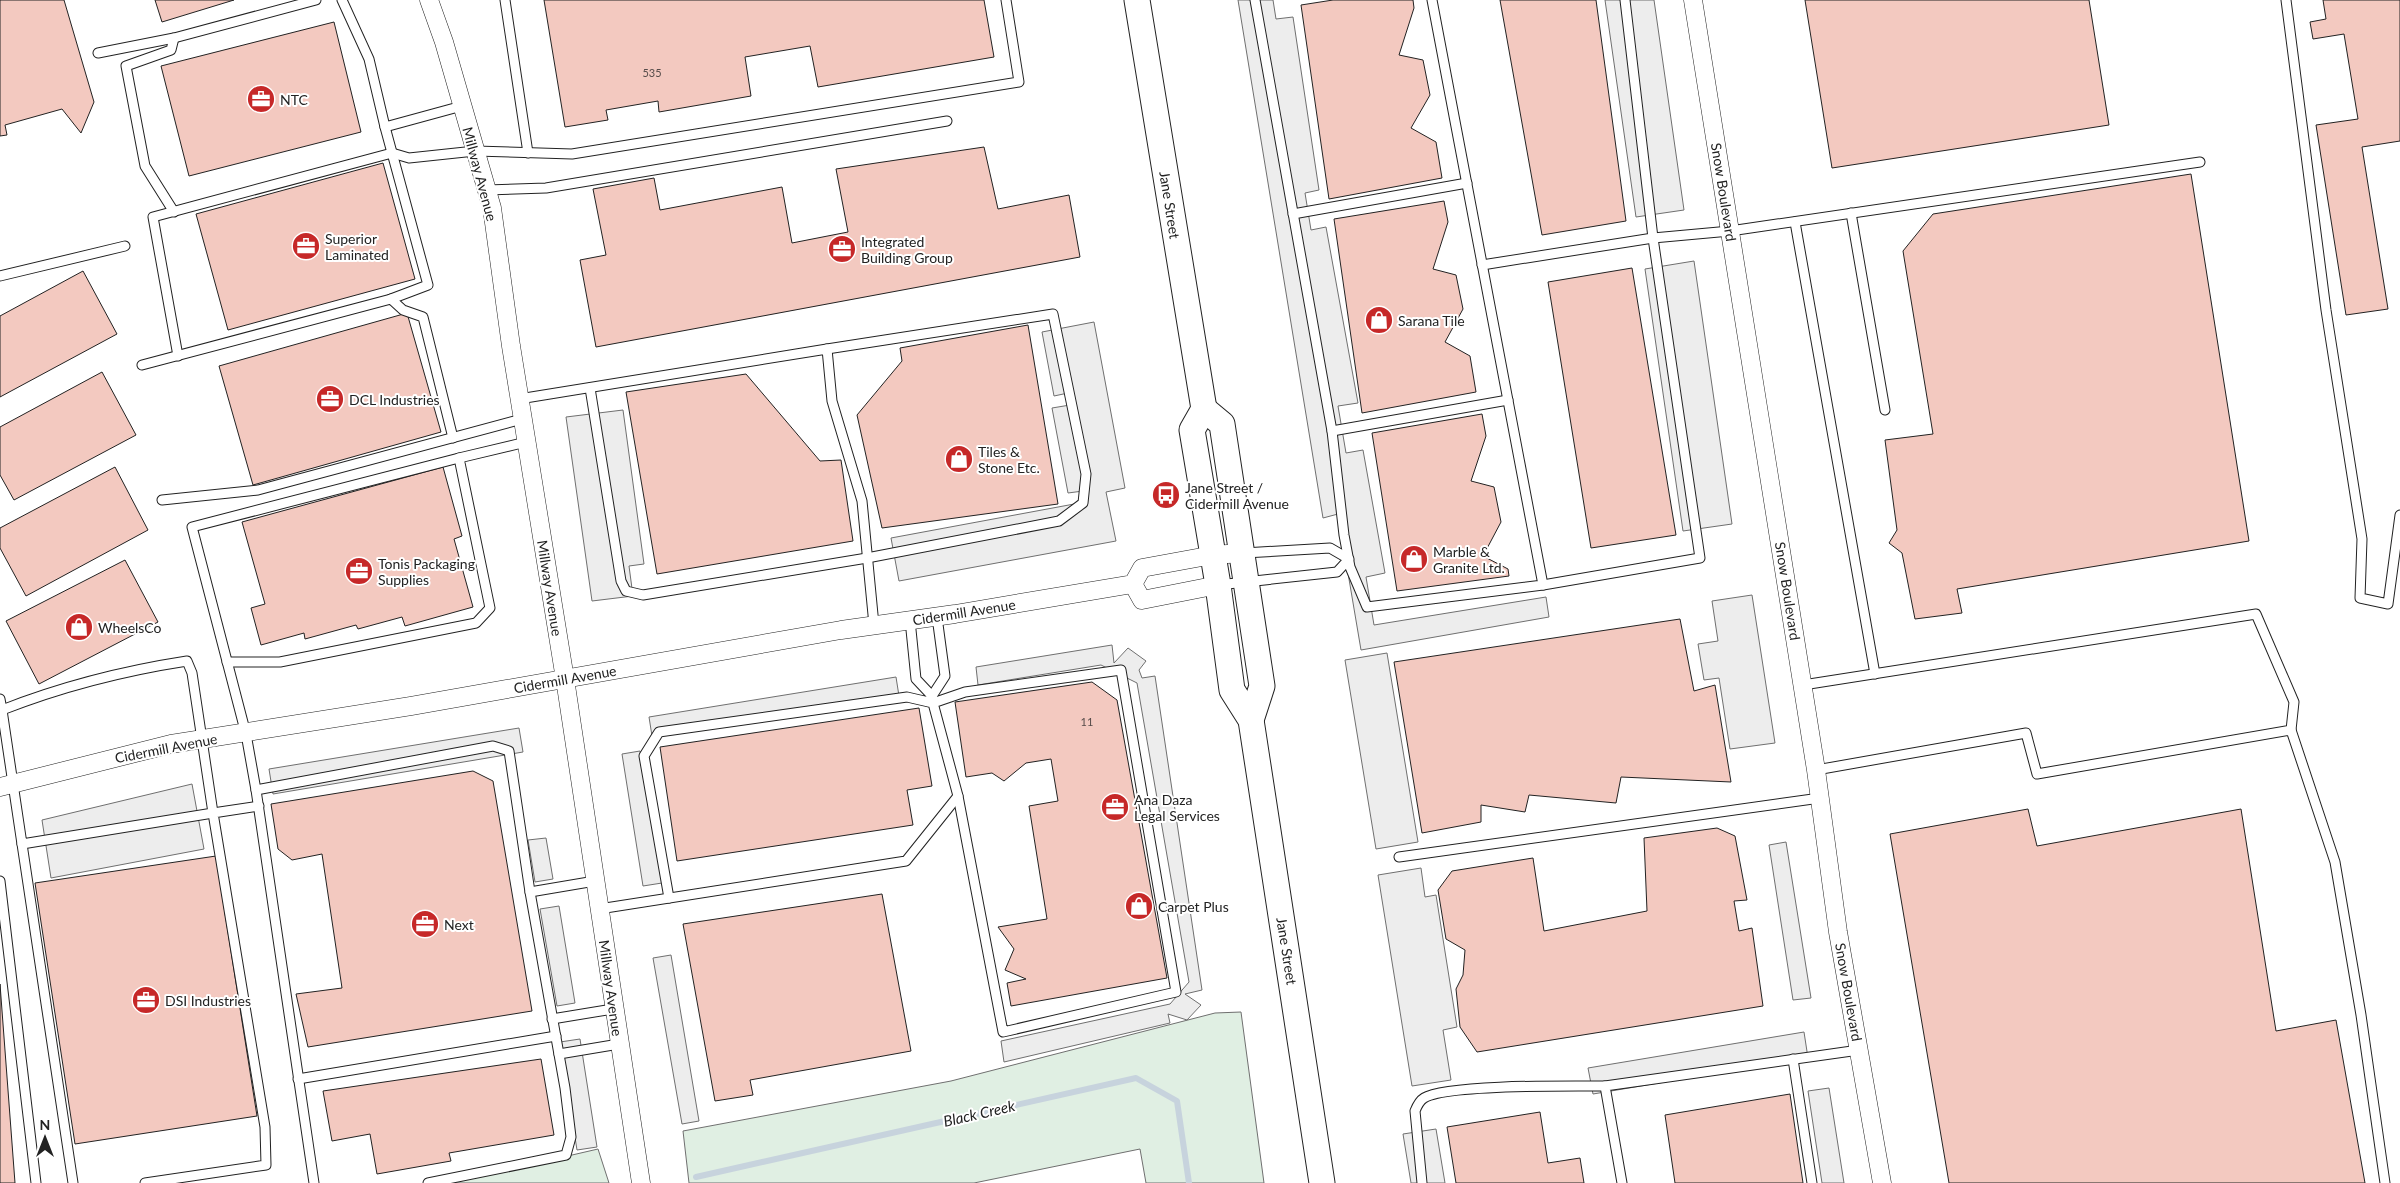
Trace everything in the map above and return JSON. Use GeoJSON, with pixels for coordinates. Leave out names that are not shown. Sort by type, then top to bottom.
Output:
{"type":"FeatureCollection","features":[{"type":"Feature","properties":{"kind":"main road","name":"Jane Street"},"geometry":{"type":"LineString","coordinates":[[1137,0],[1204,409],[1192,430],[1218,585],[1232,690],[1251,720],[1322,1183]]}},
{"type":"Feature","properties":{"kind":"main road","name":"Jane Street"},"geometry":{"type":"LineString","coordinates":[[1204,409],[1222,424],[1247,582],[1262,686],[1251,720]]}},
{"type":"Feature","properties":{"kind":"street","name":"Millway Avenue"},"geometry":{"type":"LineString","coordinates":[[429,0],[444,42],[492,208],[522,419],[641,1183]]}},
{"type":"Feature","properties":{"kind":"street","name":"Snow Boulevard"},"geometry":{"type":"LineString","coordinates":[[1693,0],[1803,685],[1838,932],[1882,1183]]}},
{"type":"Feature","properties":{"kind":"street"},"geometry":{"type":"LineString","coordinates":[[1218,585],[1142,600],[1133,584],[1142,568],[1213,555],[1242,553]]}},
{"type":"Feature","properties":{"kind":"street","name":"Cidermill Avenue"},"geometry":{"type":"LineString","coordinates":[[6,785],[171,744],[246,734],[874,626],[1133,584]]}},
{"type":"Feature","properties":{"kind":"lane"},"geometry":{"type":"LineString","coordinates":[[98,53],[174,38],[316,0]]}},
{"type":"Feature","properties":{"kind":"lane"},"geometry":{"type":"LineString","coordinates":[[142,365],[391,299],[428,285],[385,127],[369,59],[342,0]]}},
{"type":"Feature","properties":{"kind":"lane"},"geometry":{"type":"LineString","coordinates":[[506,0],[528,153]]}},
{"type":"Feature","properties":{"kind":"lane"},"geometry":{"type":"LineString","coordinates":[[178,356],[153,218],[392,153],[409,158],[475,151],[572,154],[1019,82],[1006,0]]}},
{"type":"Feature","properties":{"kind":"lane"},"geometry":{"type":"LineString","coordinates":[[1255,0],[1332,431],[1344,535],[1349,559],[1367,606],[1543,584],[1700,558],[1653,238],[1625,0]]}},
{"type":"Feature","properties":{"kind":"lane"},"geometry":{"type":"LineString","coordinates":[[1432,0],[1543,584]]}},
{"type":"Feature","properties":{"kind":"lane"},"geometry":{"type":"LineString","coordinates":[[2286,0],[2326,310],[2362,539],[2360,598],[2388,604],[2400,515]]}},
{"type":"Feature","properties":{"kind":"lane"},"geometry":{"type":"LineString","coordinates":[[174,38],[170,50],[126,66],[144,166],[174,212]]}},
{"type":"Feature","properties":{"kind":"lane"},"geometry":{"type":"LineString","coordinates":[[385,127],[462,106]]}},
{"type":"Feature","properties":{"kind":"lane"},"geometry":{"type":"LineString","coordinates":[[486,190],[546,188],[947,121]]}},
{"type":"Feature","properties":{"kind":"lane"},"geometry":{"type":"LineString","coordinates":[[1482,265],[1653,238],[1730,231],[1795,222],[2200,162]]}},
{"type":"Feature","properties":{"kind":"lane"},"geometry":{"type":"LineString","coordinates":[[1294,214],[1467,183]]}},
{"type":"Feature","properties":{"kind":"lane"},"geometry":{"type":"LineString","coordinates":[[1851,214],[1885,410]]}},
{"type":"Feature","properties":{"kind":"lane"},"geometry":{"type":"LineString","coordinates":[[1795,222],[1875,674]]}},
{"type":"Feature","properties":{"kind":"lane"},"geometry":{"type":"LineString","coordinates":[[0,276],[125,246]]}},
{"type":"Feature","properties":{"kind":"lane"},"geometry":{"type":"LineString","coordinates":[[391,299],[403,310],[423,317],[453,438]]}},
{"type":"Feature","properties":{"kind":"lane"},"geometry":{"type":"LineString","coordinates":[[519,399],[1053,314],[1086,474],[1083,503],[1059,521],[867,558],[642,595],[626,591],[621,581],[590,388]]}},
{"type":"Feature","properties":{"kind":"lane"},"geometry":{"type":"LineString","coordinates":[[827,349],[832,401],[862,501],[874,626]]}},
{"type":"Feature","properties":{"kind":"lane"},"geometry":{"type":"LineString","coordinates":[[1332,431],[1508,400]]}},
{"type":"Feature","properties":{"kind":"lane"},"geometry":{"type":"LineString","coordinates":[[162,500],[258,490],[522,419]]}},
{"type":"Feature","properties":{"kind":"lane"},"geometry":{"type":"LineString","coordinates":[[314,1183],[259,806],[246,734],[192,527],[526,442]]}},
{"type":"Feature","properties":{"kind":"lane"},"geometry":{"type":"LineString","coordinates":[[227,662],[280,662],[476,623],[490,608],[459,458]]}},
{"type":"Feature","properties":{"kind":"lane"},"geometry":{"type":"LineString","coordinates":[[1242,553],[1330,548],[1349,559]]}},
{"type":"Feature","properties":{"kind":"lane"},"geometry":{"type":"LineString","coordinates":[[1218,585],[1337,572],[1349,559]]}},
{"type":"Feature","properties":{"kind":"lane"},"geometry":{"type":"LineString","coordinates":[[1803,685],[2256,614],[2294,702],[2291,730],[2335,862],[2361,1015],[2385,1183]]}},
{"type":"Feature","properties":{"kind":"lane"},"geometry":{"type":"LineString","coordinates":[[933,699],[945,676],[937,617]]}},
{"type":"Feature","properties":{"kind":"lane"},"geometry":{"type":"LineString","coordinates":[[669,898],[644,756],[659,732],[908,697],[933,699],[965,692],[1121,670],[1176,992],[1003,1032],[958,796],[933,699],[916,679],[910,620]]}},
{"type":"Feature","properties":{"kind":"lane"},"geometry":{"type":"LineString","coordinates":[[2,710],[52,691],[112,675],[187,661],[192,673],[265,1127],[266,1165],[145,1183]]}},
{"type":"Feature","properties":{"kind":"lane"},"geometry":{"type":"LineString","coordinates":[[0,699],[6,785],[22,844],[73,1183]]}},
{"type":"Feature","properties":{"kind":"lane"},"geometry":{"type":"LineString","coordinates":[[1816,770],[2026,733],[2037,774],[2291,730]]}},
{"type":"Feature","properties":{"kind":"lane"},"geometry":{"type":"LineString","coordinates":[[256,790],[494,746],[509,752],[530,892],[556,1036],[571,1136],[566,1155],[428,1183]]}},
{"type":"Feature","properties":{"kind":"lane"},"geometry":{"type":"LineString","coordinates":[[599,909],[906,861],[958,796]]}},
{"type":"Feature","properties":{"kind":"lane"},"geometry":{"type":"LineString","coordinates":[[1400,857],[1820,798]]}},
{"type":"Feature","properties":{"kind":"lane"},"geometry":{"type":"LineString","coordinates":[[22,844],[259,806]]}},
{"type":"Feature","properties":{"kind":"lane"},"geometry":{"type":"LineString","coordinates":[[0,881],[36,1183]]}},
{"type":"Feature","properties":{"kind":"lane"},"geometry":{"type":"LineString","coordinates":[[530,892],[595,881]]}},
{"type":"Feature","properties":{"kind":"lane"},"geometry":{"type":"LineString","coordinates":[[552,1019],[613,1008]]}},
{"type":"Feature","properties":{"kind":"lane"},"geometry":{"type":"LineString","coordinates":[[298,1079],[556,1036]]}},
{"type":"Feature","properties":{"kind":"lane"},"geometry":{"type":"LineString","coordinates":[[559,1054],[619,1044]]}},
{"type":"Feature","properties":{"kind":"lane"},"geometry":{"type":"LineString","coordinates":[[1422,1183],[1415,1111],[1419,1102],[1425,1097],[1438,1093],[1488,1089],[1605,1086],[1859,1050]]}},
{"type":"Feature","properties":{"kind":"lane"},"geometry":{"type":"LineString","coordinates":[[1793,1059],[1812,1183]]}},
{"type":"Feature","properties":{"kind":"lane"},"geometry":{"type":"LineString","coordinates":[[1605,1086],[1622,1183]]}},
{"type":"Feature","properties":{"kind":"green space"},"geometry":{"type":"Polygon","coordinates":[[[1241,1012],[1264,1183],[1146,1183],[1140,1149],[974,1183],[689,1183],[683,1131],[951,1081],[1215,1013],[1241,1012]]]}},
{"type":"Feature","properties":{"kind":"green space"},"geometry":{"type":"Polygon","coordinates":[[[598,1149],[609,1183],[451,1183],[598,1149]]]}},
{"type":"Feature","properties":{"kind":"shaded area"},"geometry":{"type":"Polygon","coordinates":[[[1238,0],[1273,0],[1276,19],[1293,17],[1319,190],[1305,193],[1311,230],[1326,227],[1358,403],[1338,406],[1346,453],[1363,450],[1385,573],[1366,577],[1374,625],[1546,597],[1549,617],[1361,650],[1338,514],[1323,518],[1238,0]]]}},
{"type":"Feature","properties":{"kind":"shaded area"},"geometry":{"type":"Polygon","coordinates":[[[1605,0],[1654,0],[1684,210],[1636,217],[1605,0]]]}},
{"type":"Feature","properties":{"kind":"shaded area"},"geometry":{"type":"Polygon","coordinates":[[[1694,261],[1732,524],[1683,531],[1645,269],[1694,261]]]}},
{"type":"Feature","properties":{"kind":"shaded area"},"geometry":{"type":"Polygon","coordinates":[[[1094,322],[1125,488],[1106,492],[1116,541],[899,581],[891,538],[1085,502],[1083,491],[1068,493],[1052,408],[1070,405],[1068,393],[1054,396],[1042,332],[1094,322]]]}},
{"type":"Feature","properties":{"kind":"shaded area"},"geometry":{"type":"Polygon","coordinates":[[[623,410],[644,564],[629,566],[633,596],[592,601],[566,417],[623,410]]]}},
{"type":"Feature","properties":{"kind":"shaded area"},"geometry":{"type":"Polygon","coordinates":[[[1752,595],[1775,743],[1730,749],[1719,678],[1704,680],[1698,644],[1718,641],[1712,601],[1752,595]]]}},
{"type":"Feature","properties":{"kind":"shaded area"},"geometry":{"type":"Polygon","coordinates":[[[1112,645],[1114,663],[1128,648],[1146,661],[1139,670],[1142,678],[1155,676],[1202,990],[1185,994],[1201,1005],[1187,1020],[1168,1014],[1170,1023],[1004,1062],[1001,1041],[1170,1004],[1189,982],[1137,683],[1101,665],[978,685],[976,667],[1112,645]]]}},
{"type":"Feature","properties":{"kind":"shaded area"},"geometry":{"type":"Polygon","coordinates":[[[1387,653],[1418,842],[1376,849],[1345,660],[1387,653]]]}},
{"type":"Feature","properties":{"kind":"shaded area"},"geometry":{"type":"Polygon","coordinates":[[[896,677],[899,696],[652,736],[649,717],[896,677]]]}},
{"type":"Feature","properties":{"kind":"shaded area"},"geometry":{"type":"Polygon","coordinates":[[[519,728],[523,752],[273,794],[269,769],[519,728]]]}},
{"type":"Feature","properties":{"kind":"shaded area"},"geometry":{"type":"Polygon","coordinates":[[[640,751],[662,883],[643,886],[622,754],[640,751]]]}},
{"type":"Feature","properties":{"kind":"shaded area"},"geometry":{"type":"Polygon","coordinates":[[[192,784],[204,849],[51,878],[42,820],[192,784]]]}},
{"type":"Feature","properties":{"kind":"shaded area"},"geometry":{"type":"Polygon","coordinates":[[[546,838],[553,879],[535,882],[528,840],[546,838]]]}},
{"type":"Feature","properties":{"kind":"shaded area"},"geometry":{"type":"Polygon","coordinates":[[[1786,842],[1811,998],[1793,1000],[1769,845],[1786,842]]]}},
{"type":"Feature","properties":{"kind":"shaded area"},"geometry":{"type":"Polygon","coordinates":[[[1421,868],[1425,897],[1436,895],[1457,1027],[1443,1030],[1451,1080],[1412,1086],[1378,875],[1421,868]]]}},
{"type":"Feature","properties":{"kind":"shaded area"},"geometry":{"type":"Polygon","coordinates":[[[559,906],[575,1003],[557,1006],[540,909],[559,906]]]}},
{"type":"Feature","properties":{"kind":"shaded area"},"geometry":{"type":"Polygon","coordinates":[[[671,955],[699,1121],[682,1124],[653,958],[671,955]]]}},
{"type":"Feature","properties":{"kind":"shaded area"},"geometry":{"type":"Polygon","coordinates":[[[1804,1032],[1808,1058],[1593,1094],[1588,1068],[1804,1032]]]}},
{"type":"Feature","properties":{"kind":"shaded area"},"geometry":{"type":"Polygon","coordinates":[[[580,1039],[597,1147],[577,1150],[560,1042],[580,1039]]]}},
{"type":"Feature","properties":{"kind":"shaded area"},"geometry":{"type":"Polygon","coordinates":[[[1829,1088],[1844,1183],[1822,1183],[1808,1091],[1829,1088]]]}},
{"type":"Feature","properties":{"kind":"shaded area"},"geometry":{"type":"Polygon","coordinates":[[[1436,1129],[1445,1183],[1411,1183],[1403,1134],[1436,1129]]]}},
{"type":"Feature","properties":{"kind":"building"},"geometry":{"type":"Polygon","coordinates":[[[0,0],[64,0],[94,102],[81,133],[62,109],[5,125],[7,135],[0,136],[0,0]]]}},
{"type":"Feature","properties":{"kind":"building"},"geometry":{"type":"Polygon","coordinates":[[[155,0],[234,0],[162,22],[155,0]]]}},
{"type":"Feature","properties":{"kind":"building"},"geometry":{"type":"Polygon","coordinates":[[[544,0],[984,0],[994,57],[818,87],[810,46],[745,57],[751,96],[659,112],[658,101],[606,110],[608,120],[565,127],[544,0]]]}},
{"type":"Feature","properties":{"kind":"building"},"geometry":{"type":"Polygon","coordinates":[[[1333,0],[1413,0],[1414,8],[1399,55],[1423,60],[1430,95],[1411,128],[1436,142],[1442,178],[1329,199],[1301,5],[1333,0]]]}},
{"type":"Feature","properties":{"kind":"building"},"geometry":{"type":"Polygon","coordinates":[[[1500,0],[1596,0],[1626,221],[1542,235],[1500,0]]]}},
{"type":"Feature","properties":{"kind":"building"},"geometry":{"type":"Polygon","coordinates":[[[1805,0],[2089,0],[2109,125],[1832,168],[1805,0]]]}},
{"type":"Feature","properties":{"kind":"building"},"geometry":{"type":"Polygon","coordinates":[[[2323,0],[2400,0],[2400,141],[2362,147],[2388,309],[2346,315],[2316,125],[2358,119],[2344,34],[2313,39],[2310,22],[2326,19],[2323,0]]]}},
{"type":"Feature","properties":{"kind":"building","name":"NTC"},"geometry":{"type":"Polygon","coordinates":[[[334,22],[361,132],[189,176],[161,66],[334,22]]]}},
{"type":"Feature","properties":{"kind":"building","name":"Integrated Building Group"},"geometry":{"type":"Polygon","coordinates":[[[984,147],[998,209],[1069,195],[1080,257],[596,347],[580,260],[606,255],[593,189],[654,178],[660,210],[782,187],[792,243],[848,232],[836,169],[984,147]]]}},
{"type":"Feature","properties":{"kind":"building","name":"Superior Laminated"},"geometry":{"type":"Polygon","coordinates":[[[383,163],[415,279],[228,330],[196,214],[383,163]]]}},
{"type":"Feature","properties":{"kind":"building"},"geometry":{"type":"Polygon","coordinates":[[[2191,174],[2249,541],[1957,589],[1962,613],[1915,619],[1902,553],[1889,543],[1897,530],[1885,440],[1933,434],[1903,251],[1933,214],[2191,174]]]}},
{"type":"Feature","properties":{"kind":"building"},"geometry":{"type":"Polygon","coordinates":[[[1444,201],[1448,222],[1433,269],[1456,275],[1463,309],[1445,342],[1470,356],[1476,392],[1362,413],[1334,219],[1444,201]]]}},
{"type":"Feature","properties":{"kind":"building"},"geometry":{"type":"Polygon","coordinates":[[[1632,268],[1676,535],[1591,548],[1548,282],[1632,268]]]}},
{"type":"Feature","properties":{"kind":"building"},"geometry":{"type":"Polygon","coordinates":[[[83,271],[117,334],[0,397],[0,316],[83,271]]]}},
{"type":"Feature","properties":{"kind":"building","name":"DCL Industries"},"geometry":{"type":"Polygon","coordinates":[[[407,313],[441,432],[253,485],[219,366],[407,313]]]}},
{"type":"Feature","properties":{"kind":"building","name":"Tiles & Stone Etc."},"geometry":{"type":"Polygon","coordinates":[[[1028,325],[1058,504],[882,528],[857,415],[902,361],[900,348],[1028,325]]]}},
{"type":"Feature","properties":{"kind":"building"},"geometry":{"type":"Polygon","coordinates":[[[102,372],[136,435],[14,500],[0,475],[0,427],[102,372]]]}},
{"type":"Feature","properties":{"kind":"building"},"geometry":{"type":"Polygon","coordinates":[[[746,374],[820,461],[841,460],[853,541],[657,574],[626,392],[746,374]]]}},
{"type":"Feature","properties":{"kind":"building"},"geometry":{"type":"Polygon","coordinates":[[[1482,414],[1486,436],[1471,481],[1494,487],[1501,522],[1483,556],[1508,569],[1509,576],[1397,591],[1372,433],[1482,414]]]}},
{"type":"Feature","properties":{"kind":"building"},"geometry":{"type":"Polygon","coordinates":[[[115,467],[148,530],[26,596],[0,548],[0,528],[115,467]]]}},
{"type":"Feature","properties":{"kind":"building","name":"Tonis Packaging Supplies"},"geometry":{"type":"Polygon","coordinates":[[[443,467],[462,536],[454,539],[473,607],[405,626],[402,617],[358,629],[356,625],[305,639],[304,633],[261,645],[251,608],[265,604],[242,522],[443,467]]]}},
{"type":"Feature","properties":{"kind":"building"},"geometry":{"type":"Polygon","coordinates":[[[125,560],[158,622],[39,684],[6,621],[125,560]]]}},
{"type":"Feature","properties":{"kind":"building"},"geometry":{"type":"Polygon","coordinates":[[[1680,619],[1694,691],[1715,685],[1731,782],[1621,777],[1616,803],[1529,795],[1525,812],[1481,805],[1481,822],[1422,833],[1394,662],[1680,619]]]}},
{"type":"Feature","properties":{"kind":"building"},"geometry":{"type":"Polygon","coordinates":[[[1092,682],[1117,700],[1167,978],[1011,1006],[1007,983],[1026,979],[1005,970],[1014,949],[998,927],[1047,919],[1029,806],[1058,801],[1051,759],[1026,763],[1004,781],[992,773],[966,777],[955,702],[1092,682]]]}},
{"type":"Feature","properties":{"kind":"building"},"geometry":{"type":"Polygon","coordinates":[[[919,708],[932,786],[907,790],[913,825],[677,861],[660,747],[919,708]]]}},
{"type":"Feature","properties":{"kind":"building","name":"Next"},"geometry":{"type":"Polygon","coordinates":[[[473,771],[493,781],[532,1011],[308,1047],[296,994],[342,988],[322,854],[292,860],[278,849],[271,804],[473,771]]]}},
{"type":"Feature","properties":{"kind":"building"},"geometry":{"type":"Polygon","coordinates":[[[2028,809],[2037,846],[2241,809],[2276,1031],[2336,1020],[2365,1183],[1949,1183],[1890,834],[2028,809]]]}},
{"type":"Feature","properties":{"kind":"building"},"geometry":{"type":"Polygon","coordinates":[[[1717,828],[1735,836],[1747,900],[1734,901],[1739,931],[1752,928],[1763,1006],[1477,1052],[1460,1027],[1456,989],[1463,975],[1465,950],[1446,939],[1438,890],[1452,871],[1533,858],[1544,931],[1647,911],[1644,838],[1717,828]]]}},
{"type":"Feature","properties":{"kind":"building","name":"DSI Industries"},"geometry":{"type":"Polygon","coordinates":[[[216,856],[257,1116],[75,1144],[35,883],[216,856]]]}},
{"type":"Feature","properties":{"kind":"building"},"geometry":{"type":"Polygon","coordinates":[[[882,894],[911,1051],[750,1080],[753,1095],[715,1101],[683,924],[882,894]]]}},
{"type":"Feature","properties":{"kind":"building"},"geometry":{"type":"Polygon","coordinates":[[[0,984],[15,1183],[0,1183],[0,984]]]}},
{"type":"Feature","properties":{"kind":"building"},"geometry":{"type":"Polygon","coordinates":[[[541,1059],[554,1135],[449,1153],[451,1161],[377,1174],[370,1134],[332,1141],[323,1091],[541,1059]]]}},
{"type":"Feature","properties":{"kind":"building"},"geometry":{"type":"Polygon","coordinates":[[[1790,1094],[1803,1183],[1675,1183],[1665,1115],[1790,1094]]]}},
{"type":"Feature","properties":{"kind":"building"},"geometry":{"type":"Polygon","coordinates":[[[1540,1112],[1548,1163],[1580,1158],[1584,1183],[1456,1183],[1447,1127],[1540,1112]]]}},
{"type":"Feature","properties":{"kind":"waterway","name":"Black Creek"},"geometry":{"type":"LineString","coordinates":[[696,1177],[1136,1078],[1177,1101],[1189,1183]]}},
{"type":"Feature","properties":{"kind":"place","name":"NTC"},"geometry":{"type":"Point","coordinates":[261,99]}},
{"type":"Feature","properties":{"kind":"place","name":"Superior Laminated"},"geometry":{"type":"Point","coordinates":[306,246]}},
{"type":"Feature","properties":{"kind":"place","name":"Integrated Building Group"},"geometry":{"type":"Point","coordinates":[842,249]}},
{"type":"Feature","properties":{"kind":"place","name":"Sarana Tile"},"geometry":{"type":"Point","coordinates":[1379,320]}},
{"type":"Feature","properties":{"kind":"place","name":"DCL Industries"},"geometry":{"type":"Point","coordinates":[330,399]}},
{"type":"Feature","properties":{"kind":"place","name":"Tiles & Stone Etc."},"geometry":{"type":"Point","coordinates":[959,459]}},
{"type":"Feature","properties":{"kind":"place","name":"Jane Street / Cidermill Avenue"},"geometry":{"type":"Point","coordinates":[1166,495]}},
{"type":"Feature","properties":{"kind":"place","name":"Marble & Granite Ltd."},"geometry":{"type":"Point","coordinates":[1414,559]}},
{"type":"Feature","properties":{"kind":"place","name":"Tonis Packaging Supplies"},"geometry":{"type":"Point","coordinates":[359,571]}},
{"type":"Feature","properties":{"kind":"place","name":"WheelsCo"},"geometry":{"type":"Point","coordinates":[79,627]}},
{"type":"Feature","properties":{"kind":"place","name":"Ana Daza Legal Services"},"geometry":{"type":"Point","coordinates":[1115,807]}},
{"type":"Feature","properties":{"kind":"place","name":"Carpet Plus"},"geometry":{"type":"Point","coordinates":[1139,906]}},
{"type":"Feature","properties":{"kind":"place","name":"Next"},"geometry":{"type":"Point","coordinates":[425,924]}},
{"type":"Feature","properties":{"kind":"place","name":"DSI Industries"},"geometry":{"type":"Point","coordinates":[146,1000]}}]}
